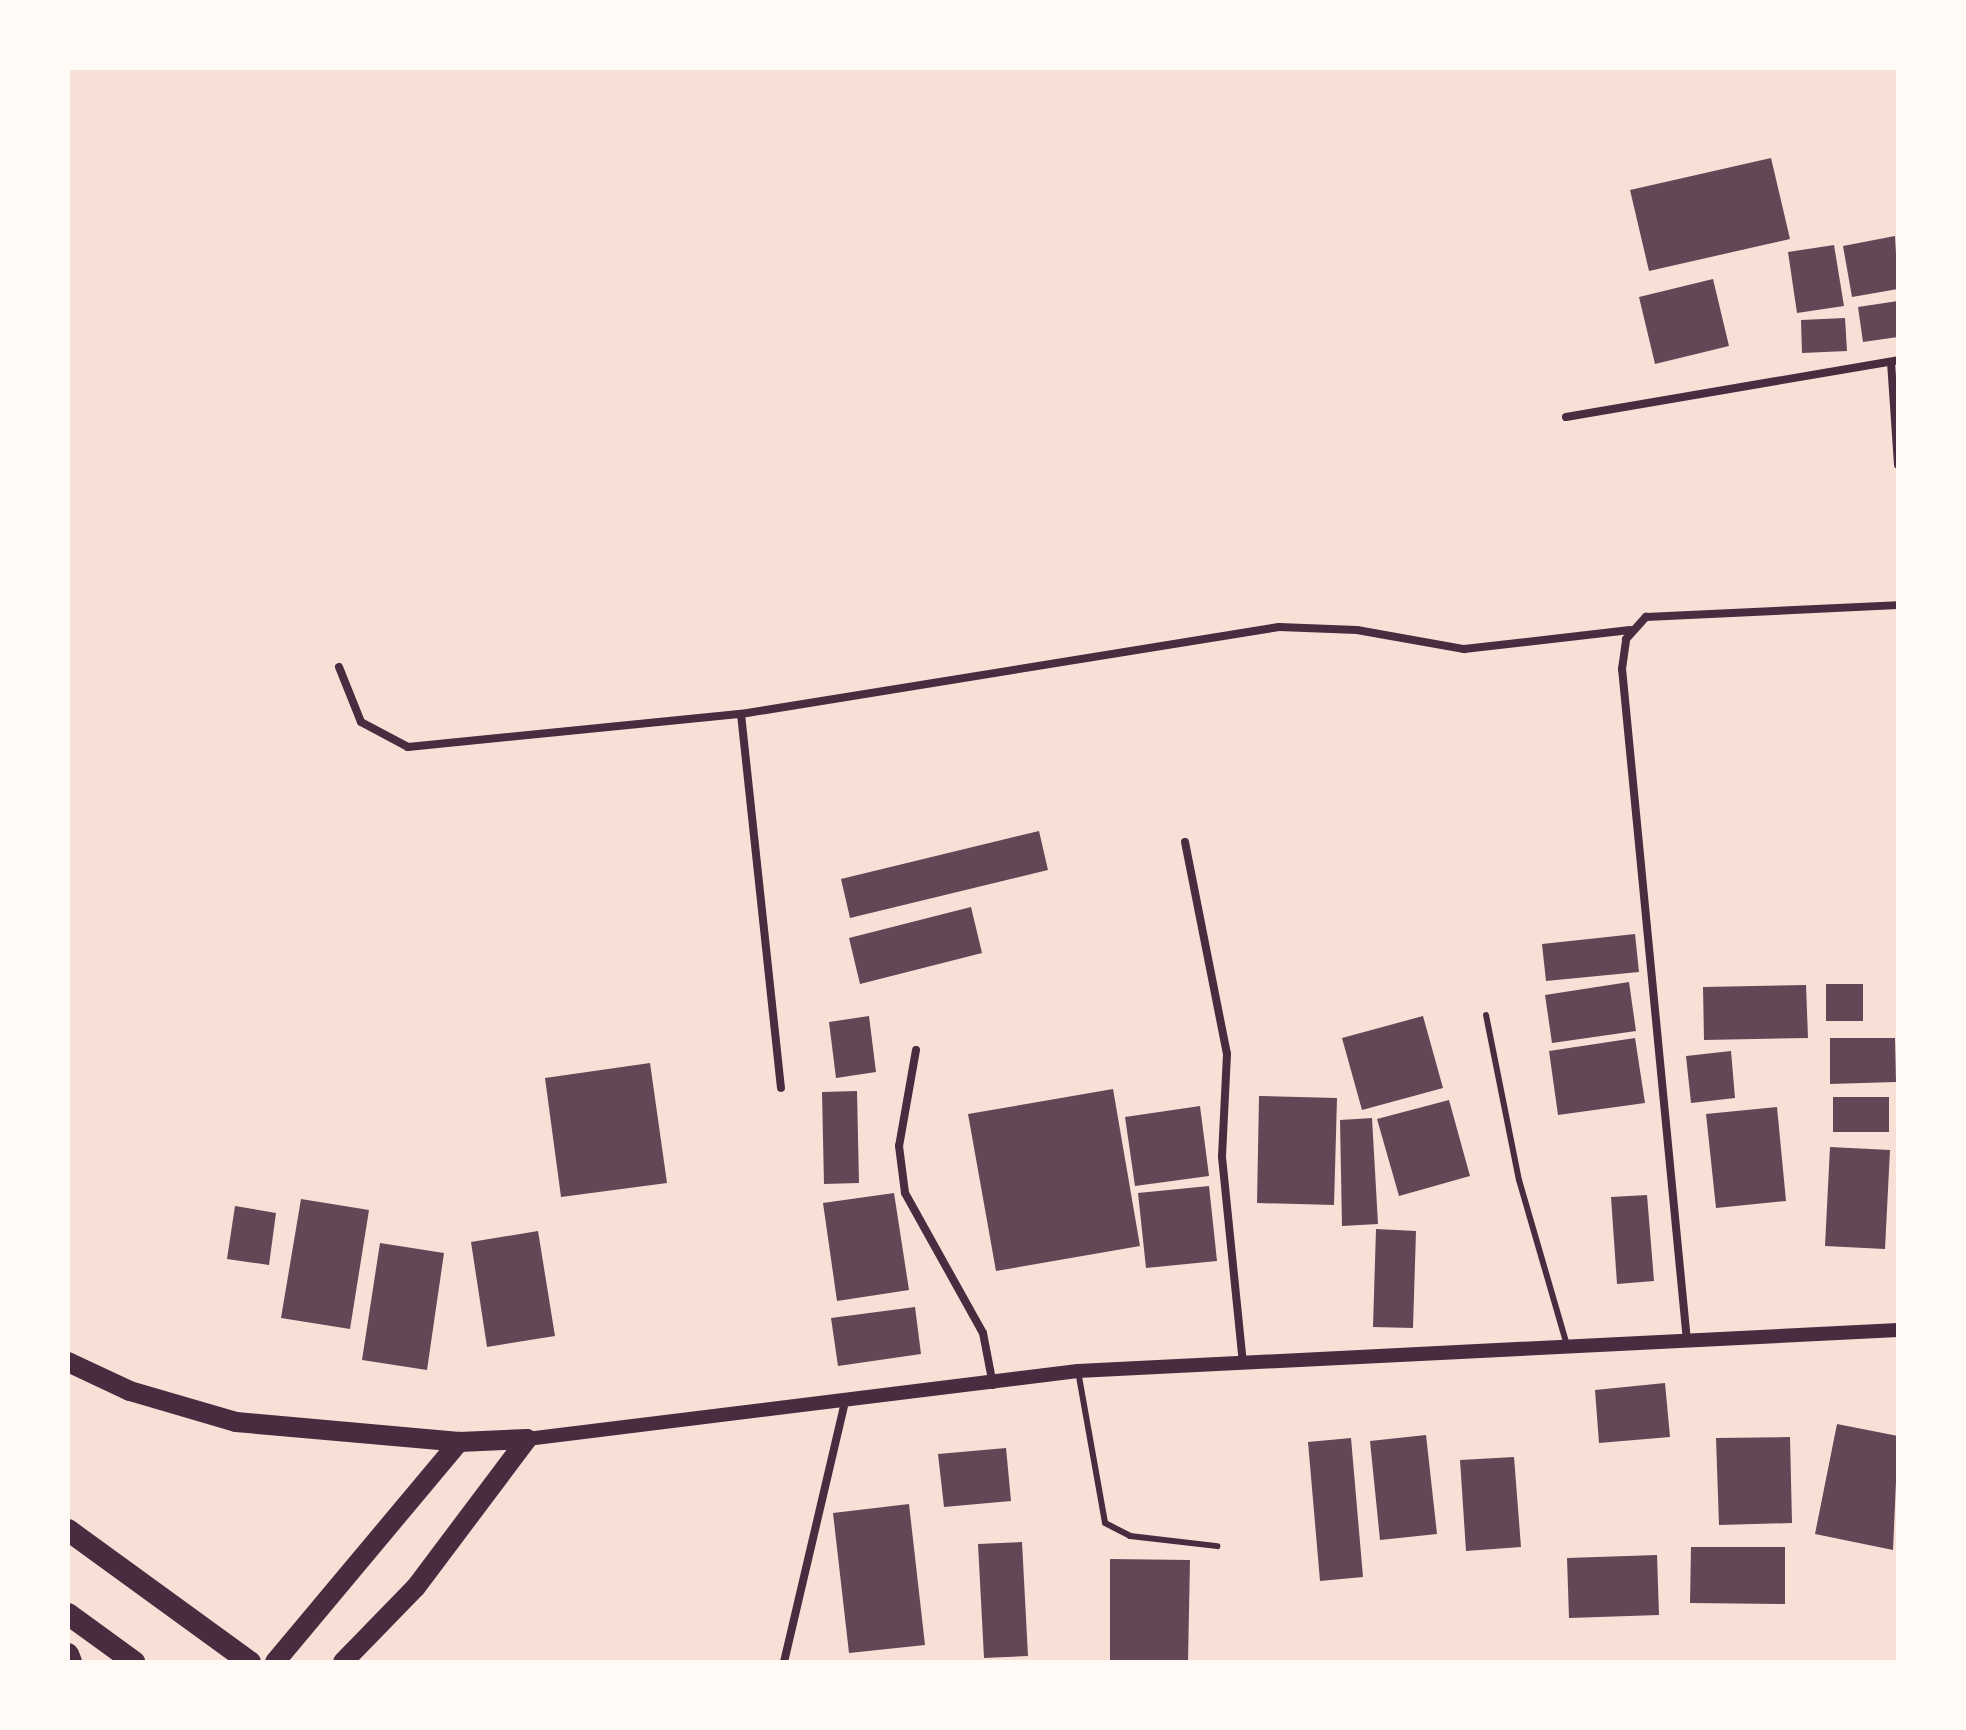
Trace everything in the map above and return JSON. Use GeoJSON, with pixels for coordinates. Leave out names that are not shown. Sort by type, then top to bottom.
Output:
{"type":"FeatureCollection","features":[{"type":"Feature","properties":{"kind":"highway"},"geometry":{"type":"LineString","coordinates":[[68,1530],[250,1662]]}},
{"type":"Feature","properties":{"kind":"highway"},"geometry":{"type":"LineString","coordinates":[[68,1614],[134,1662]]}},
{"type":"Feature","properties":{"kind":"highway"},"geometry":{"type":"LineString","coordinates":[[68,1654],[71,1662]]}},
{"type":"Feature","properties":{"kind":"main road"},"geometry":{"type":"LineString","coordinates":[[68,1362],[130,1391],[236,1422],[459,1442],[527,1439]]}},
{"type":"Feature","properties":{"kind":"main road"},"geometry":{"type":"LineString","coordinates":[[343,1662],[416,1587],[527,1439]]}},
{"type":"Feature","properties":{"kind":"main road"},"geometry":{"type":"LineString","coordinates":[[275,1662],[375,1551],[459,1442]]}},
{"type":"Feature","properties":{"kind":"street"},"geometry":{"type":"LineString","coordinates":[[1566,417],[1894,361],[1898,465]]}},
{"type":"Feature","properties":{"kind":"street"},"geometry":{"type":"LineString","coordinates":[[339,667],[361,722],[408,747],[741,714],[1279,627],[1357,630],[1464,649],[1630,630],[1646,617],[1898,605]]}},
{"type":"Feature","properties":{"kind":"street"},"geometry":{"type":"LineString","coordinates":[[1630,630],[1622,669],[1687,1341]]}},
{"type":"Feature","properties":{"kind":"street"},"geometry":{"type":"LineString","coordinates":[[741,714],[781,1088]]}},
{"type":"Feature","properties":{"kind":"street"},"geometry":{"type":"LineString","coordinates":[[1185,842],[1227,1054],[1222,1157],[1243,1364]]}},
{"type":"Feature","properties":{"kind":"street"},"geometry":{"type":"LineString","coordinates":[[916,1050],[899,1146],[905,1193],[983,1333],[993,1386]]}},
{"type":"Feature","properties":{"kind":"street"},"geometry":{"type":"LineString","coordinates":[[527,1439],[846,1396],[993,1386],[1078,1371],[1243,1364],[1566,1342],[1687,1341],[1898,1330]]}},
{"type":"Feature","properties":{"kind":"street"},"geometry":{"type":"LineString","coordinates":[[784,1662],[846,1396]]}},
{"type":"Feature","properties":{"kind":"lane"},"geometry":{"type":"LineString","coordinates":[[1486,1015],[1519,1180],[1566,1342]]}},
{"type":"Feature","properties":{"kind":"lane"},"geometry":{"type":"LineString","coordinates":[[1078,1371],[1105,1523],[1130,1536],[1217,1546]]}},
{"type":"Feature","properties":{"kind":"building"},"geometry":{"type":"Polygon","coordinates":[[[1771,158],[1790,239],[1649,271],[1630,190],[1771,158]]]}},
{"type":"Feature","properties":{"kind":"building"},"geometry":{"type":"Polygon","coordinates":[[[1895,236],[1898,289],[1852,297],[1843,246],[1895,236]]]}},
{"type":"Feature","properties":{"kind":"building"},"geometry":{"type":"Polygon","coordinates":[[[1834,245],[1844,306],[1797,313],[1788,252],[1834,245]]]}},
{"type":"Feature","properties":{"kind":"building"},"geometry":{"type":"Polygon","coordinates":[[[1713,279],[1729,346],[1655,364],[1639,297],[1713,279]]]}},
{"type":"Feature","properties":{"kind":"building"},"geometry":{"type":"Polygon","coordinates":[[[1898,301],[1898,337],[1863,342],[1858,307],[1898,301]]]}},
{"type":"Feature","properties":{"kind":"building"},"geometry":{"type":"Polygon","coordinates":[[[1845,318],[1847,351],[1802,353],[1801,320],[1845,318]]]}},
{"type":"Feature","properties":{"kind":"building"},"geometry":{"type":"Polygon","coordinates":[[[1039,831],[1048,870],[850,918],[841,879],[1039,831]]]}},
{"type":"Feature","properties":{"kind":"building"},"geometry":{"type":"Polygon","coordinates":[[[971,907],[982,953],[860,984],[849,938],[971,907]]]}},
{"type":"Feature","properties":{"kind":"building"},"geometry":{"type":"Polygon","coordinates":[[[1635,934],[1639,972],[1546,981],[1542,944],[1635,934]]]}},
{"type":"Feature","properties":{"kind":"building"},"geometry":{"type":"Polygon","coordinates":[[[1629,982],[1636,1031],[1552,1043],[1545,995],[1629,982]]]}},
{"type":"Feature","properties":{"kind":"building"},"geometry":{"type":"Polygon","coordinates":[[[1826,984],[1863,984],[1863,1021],[1826,1021],[1826,984]]]}},
{"type":"Feature","properties":{"kind":"building"},"geometry":{"type":"Polygon","coordinates":[[[1806,985],[1808,1038],[1704,1040],[1703,987],[1806,985]]]}},
{"type":"Feature","properties":{"kind":"building"},"geometry":{"type":"Polygon","coordinates":[[[869,1016],[876,1072],[836,1078],[829,1022],[869,1016]]]}},
{"type":"Feature","properties":{"kind":"building"},"geometry":{"type":"Polygon","coordinates":[[[1423,1016],[1443,1088],[1362,1110],[1342,1038],[1423,1016]]]}},
{"type":"Feature","properties":{"kind":"building"},"geometry":{"type":"Polygon","coordinates":[[[1635,1038],[1645,1103],[1558,1115],[1549,1051],[1635,1038]]]}},
{"type":"Feature","properties":{"kind":"building"},"geometry":{"type":"Polygon","coordinates":[[[1830,1038],[1895,1038],[1896,1082],[1830,1084],[1830,1038]]]}},
{"type":"Feature","properties":{"kind":"building"},"geometry":{"type":"Polygon","coordinates":[[[1731,1051],[1735,1098],[1691,1103],[1686,1056],[1731,1051]]]}},
{"type":"Feature","properties":{"kind":"building"},"geometry":{"type":"Polygon","coordinates":[[[650,1063],[667,1183],[561,1197],[545,1078],[650,1063]]]}},
{"type":"Feature","properties":{"kind":"building"},"geometry":{"type":"Polygon","coordinates":[[[1113,1089],[1140,1246],[996,1271],[968,1114],[1113,1089]]]}},
{"type":"Feature","properties":{"kind":"building"},"geometry":{"type":"Polygon","coordinates":[[[857,1091],[859,1183],[824,1184],[822,1092],[857,1091]]]}},
{"type":"Feature","properties":{"kind":"building"},"geometry":{"type":"Polygon","coordinates":[[[1259,1096],[1337,1098],[1334,1205],[1257,1203],[1259,1096]]]}},
{"type":"Feature","properties":{"kind":"building"},"geometry":{"type":"Polygon","coordinates":[[[1833,1097],[1889,1097],[1889,1132],[1833,1132],[1833,1097]]]}},
{"type":"Feature","properties":{"kind":"building"},"geometry":{"type":"Polygon","coordinates":[[[1449,1100],[1470,1176],[1399,1196],[1377,1119],[1449,1100]]]}},
{"type":"Feature","properties":{"kind":"building"},"geometry":{"type":"Polygon","coordinates":[[[1200,1106],[1209,1176],[1135,1186],[1125,1117],[1200,1106]]]}},
{"type":"Feature","properties":{"kind":"building"},"geometry":{"type":"Polygon","coordinates":[[[1777,1107],[1786,1201],[1716,1208],[1706,1114],[1777,1107]]]}},
{"type":"Feature","properties":{"kind":"building"},"geometry":{"type":"Polygon","coordinates":[[[1372,1118],[1378,1224],[1342,1226],[1340,1120],[1372,1118]]]}},
{"type":"Feature","properties":{"kind":"building"},"geometry":{"type":"Polygon","coordinates":[[[1830,1147],[1890,1150],[1885,1249],[1825,1246],[1830,1147]]]}},
{"type":"Feature","properties":{"kind":"building"},"geometry":{"type":"Polygon","coordinates":[[[1209,1186],[1217,1261],[1146,1268],[1138,1193],[1209,1186]]]}},
{"type":"Feature","properties":{"kind":"building"},"geometry":{"type":"Polygon","coordinates":[[[894,1193],[909,1290],[837,1301],[823,1203],[894,1193]]]}},
{"type":"Feature","properties":{"kind":"building"},"geometry":{"type":"Polygon","coordinates":[[[1647,1195],[1654,1281],[1617,1284],[1611,1197],[1647,1195]]]}},
{"type":"Feature","properties":{"kind":"building"},"geometry":{"type":"Polygon","coordinates":[[[301,1199],[369,1210],[350,1329],[281,1318],[301,1199]]]}},
{"type":"Feature","properties":{"kind":"building"},"geometry":{"type":"Polygon","coordinates":[[[235,1206],[276,1213],[269,1265],[227,1259],[235,1206]]]}},
{"type":"Feature","properties":{"kind":"building"},"geometry":{"type":"Polygon","coordinates":[[[1376,1229],[1416,1231],[1413,1328],[1373,1327],[1376,1229]]]}},
{"type":"Feature","properties":{"kind":"building"},"geometry":{"type":"Polygon","coordinates":[[[538,1231],[555,1336],[487,1347],[471,1242],[538,1231]]]}},
{"type":"Feature","properties":{"kind":"building"},"geometry":{"type":"Polygon","coordinates":[[[380,1243],[444,1253],[427,1370],[362,1360],[380,1243]]]}},
{"type":"Feature","properties":{"kind":"building"},"geometry":{"type":"Polygon","coordinates":[[[915,1307],[921,1354],[838,1366],[831,1318],[915,1307]]]}},
{"type":"Feature","properties":{"kind":"building"},"geometry":{"type":"Polygon","coordinates":[[[1665,1383],[1670,1437],[1599,1443],[1595,1390],[1665,1383]]]}},
{"type":"Feature","properties":{"kind":"building"},"geometry":{"type":"Polygon","coordinates":[[[1837,1424],[1898,1436],[1893,1550],[1815,1534],[1837,1424]]]}},
{"type":"Feature","properties":{"kind":"building"},"geometry":{"type":"Polygon","coordinates":[[[1426,1435],[1437,1534],[1380,1540],[1370,1441],[1426,1435]]]}},
{"type":"Feature","properties":{"kind":"building"},"geometry":{"type":"Polygon","coordinates":[[[1790,1437],[1792,1523],[1719,1525],[1716,1438],[1790,1437]]]}},
{"type":"Feature","properties":{"kind":"building"},"geometry":{"type":"Polygon","coordinates":[[[1351,1438],[1363,1577],[1320,1581],[1308,1442],[1351,1438]]]}},
{"type":"Feature","properties":{"kind":"building"},"geometry":{"type":"Polygon","coordinates":[[[1006,1448],[1011,1501],[944,1507],[938,1454],[1006,1448]]]}},
{"type":"Feature","properties":{"kind":"building"},"geometry":{"type":"Polygon","coordinates":[[[1514,1457],[1521,1547],[1466,1551],[1460,1460],[1514,1457]]]}},
{"type":"Feature","properties":{"kind":"building"},"geometry":{"type":"Polygon","coordinates":[[[909,1504],[925,1645],[849,1653],[833,1513],[909,1504]]]}},
{"type":"Feature","properties":{"kind":"building"},"geometry":{"type":"Polygon","coordinates":[[[1022,1542],[1028,1656],[984,1658],[978,1544],[1022,1542]]]}},
{"type":"Feature","properties":{"kind":"building"},"geometry":{"type":"Polygon","coordinates":[[[1691,1547],[1785,1547],[1785,1604],[1690,1603],[1691,1547]]]}},
{"type":"Feature","properties":{"kind":"building"},"geometry":{"type":"Polygon","coordinates":[[[1657,1555],[1659,1615],[1569,1618],[1567,1558],[1657,1555]]]}},
{"type":"Feature","properties":{"kind":"building"},"geometry":{"type":"Polygon","coordinates":[[[1110,1559],[1190,1560],[1188,1662],[1110,1662],[1110,1559]]]}}]}
